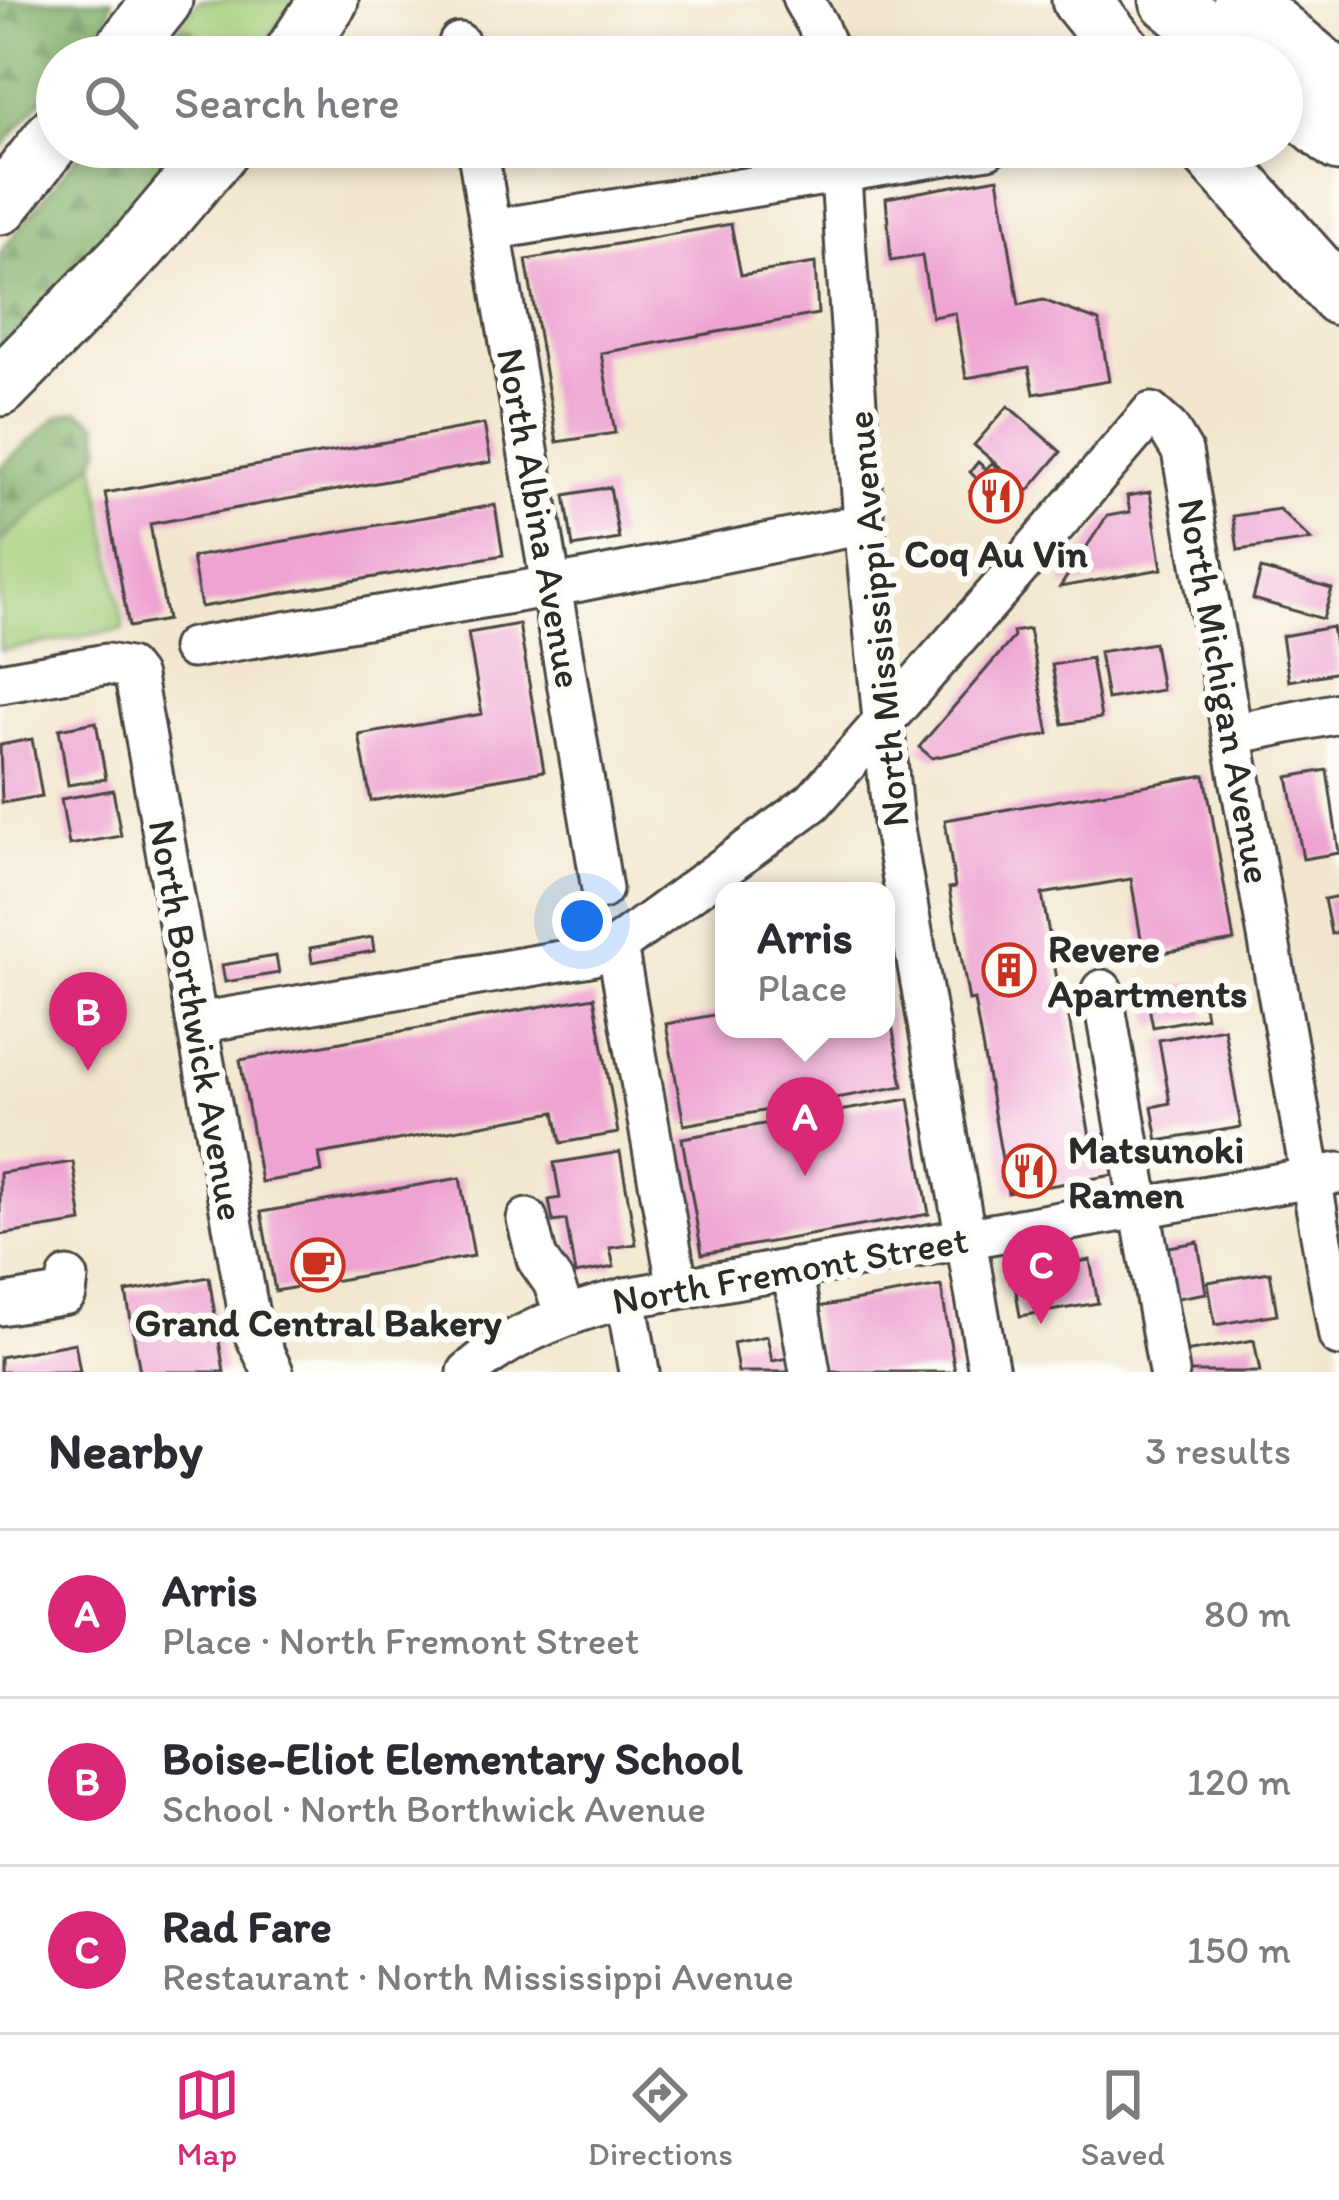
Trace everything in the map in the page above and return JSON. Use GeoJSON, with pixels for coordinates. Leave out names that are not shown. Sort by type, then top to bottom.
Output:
{"type":"FeatureCollection","features":[{"type":"Feature","properties":{"kind":"highway"},"geometry":{"type":"LineString","coordinates":[[305,36],[329,0]]}},
{"type":"Feature","properties":{"kind":"highway"},"geometry":{"type":"LineString","coordinates":[[1081,0],[1110,36]]}},
{"type":"Feature","properties":{"kind":"highway"},"geometry":{"type":"LineString","coordinates":[[1169,0],[1212,36]]}},
{"type":"Feature","properties":{"kind":"highway"},"geometry":{"type":"LineString","coordinates":[[1242,0],[1285,36]]}},
{"type":"Feature","properties":{"kind":"highway"},"geometry":{"type":"LineString","coordinates":[[135,36],[160,5]]}},
{"type":"Feature","properties":{"kind":"highway"},"geometry":{"type":"LineString","coordinates":[[1303,51],[1339,81]]}},
{"type":"Feature","properties":{"kind":"highway"},"geometry":{"type":"LineString","coordinates":[[1303,112],[1339,142]]}},
{"type":"Feature","properties":{"kind":"highway"},"geometry":{"type":"LineString","coordinates":[[0,205],[36,160]]}},
{"type":"Feature","properties":{"kind":"highway"},"geometry":{"type":"LineString","coordinates":[[0,387],[140,244],[204,168]]}},
{"type":"Feature","properties":{"kind":"highway"},"geometry":{"type":"LineString","coordinates":[[1225,168],[1339,296]]}},
{"type":"Feature","properties":{"kind":"street"},"geometry":{"type":"LineString","coordinates":[[803,0],[822,36]]}},
{"type":"Feature","properties":{"kind":"street","name":"North Albina Avenue"},"geometry":{"type":"LineString","coordinates":[[481,168],[602,889]]}},
{"type":"Feature","properties":{"kind":"street"},"geometry":{"type":"LineString","coordinates":[[491,230],[796,168]]}},
{"type":"Feature","properties":{"kind":"street","name":"North Mississippi Avenue"},"geometry":{"type":"LineString","coordinates":[[841,168],[864,524],[893,823],[989,1372]]}},
{"type":"Feature","properties":{"kind":"street","name":"North Michigan Avenue"},"geometry":{"type":"LineString","coordinates":[[881,724],[1150,412],[1168,428],[1182,452],[1232,734],[1325,1176],[1339,1336]]}},
{"type":"Feature","properties":{"kind":"street"},"geometry":{"type":"LineString","coordinates":[[192,648],[551,586],[864,524]]}},
{"type":"Feature","properties":{"kind":"street","name":"North Borthwick Avenue"},"geometry":{"type":"LineString","coordinates":[[0,683],[107,664],[128,668],[135,677],[249,1315],[273,1372]]}},
{"type":"Feature","properties":{"kind":"street"},"geometry":{"type":"LineString","coordinates":[[1232,734],[1339,713]]}},
{"type":"Feature","properties":{"kind":"street"},"geometry":{"type":"LineString","coordinates":[[197,1023],[590,956],[617,946],[813,802],[881,724]]}},
{"type":"Feature","properties":{"kind":"street"},"geometry":{"type":"LineString","coordinates":[[617,946],[678,1289]]}},
{"type":"Feature","properties":{"kind":"street"},"geometry":{"type":"LineString","coordinates":[[1102,990],[1169,1372]]}},
{"type":"Feature","properties":{"kind":"street","name":"North Fremont Street"},"geometry":{"type":"LineString","coordinates":[[468,1372],[517,1338],[566,1316],[626,1298],[1325,1176]]}},
{"type":"Feature","properties":{"kind":"street"},"geometry":{"type":"LineString","coordinates":[[527,1219],[537,1258],[566,1316]]}},
{"type":"Feature","properties":{"kind":"street"},"geometry":{"type":"LineString","coordinates":[[792,1268],[810,1372]]}},
{"type":"Feature","properties":{"kind":"street"},"geometry":{"type":"LineString","coordinates":[[0,1306],[66,1294],[68,1278]]}},
{"type":"Feature","properties":{"kind":"street"},"geometry":{"type":"LineString","coordinates":[[626,1298],[639,1372]]}},
{"type":"Feature","properties":{"kind":"green space"},"geometry":{"type":"Polygon","coordinates":[[[0,0],[112,0],[108,20],[95,36],[36,36],[36,106],[0,150],[0,0]]]}},
{"type":"Feature","properties":{"kind":"green space"},"geometry":{"type":"Polygon","coordinates":[[[200,0],[297,0],[270,36],[198,36],[188,28],[177,29],[200,0]]]}},
{"type":"Feature","properties":{"kind":"green space"},"geometry":{"type":"Polygon","coordinates":[[[188,28],[198,36],[172,36],[177,29],[188,28]]]}},
{"type":"Feature","properties":{"kind":"green space"},"geometry":{"type":"Polygon","coordinates":[[[67,168],[168,168],[0,350],[0,253],[67,168]]]}},
{"type":"Feature","properties":{"kind":"green space"},"geometry":{"type":"Polygon","coordinates":[[[78,411],[97,423],[101,446],[95,461],[0,542],[0,468],[58,416],[78,411]]]}},
{"type":"Feature","properties":{"kind":"green space"},"geometry":{"type":"Polygon","coordinates":[[[95,461],[124,629],[0,651],[0,542],[95,461]]]}},
{"type":"Feature","properties":{"kind":"building"},"geometry":{"type":"Polygon","coordinates":[[[998,178],[1019,305],[1043,300],[1099,321],[1109,381],[1034,394],[1029,367],[966,378],[955,313],[932,317],[922,256],[891,261],[886,198],[998,178]]]}},
{"type":"Feature","properties":{"kind":"building"},"geometry":{"type":"Polygon","coordinates":[[[731,224],[741,275],[815,263],[818,314],[601,353],[615,433],[557,442],[526,260],[731,224]]]}},
{"type":"Feature","properties":{"kind":"building"},"geometry":{"type":"Polygon","coordinates":[[[1008,406],[1061,452],[1028,491],[974,445],[1008,406]]]}},
{"type":"Feature","properties":{"kind":"building"},"geometry":{"type":"Polygon","coordinates":[[[484,424],[491,462],[150,524],[167,620],[129,627],[105,493],[484,424]]]}},
{"type":"Feature","properties":{"kind":"building"},"geometry":{"type":"Polygon","coordinates":[[[978,462],[986,469],[992,463],[1027,495],[1003,521],[970,491],[979,481],[970,472],[978,462]]]}},
{"type":"Feature","properties":{"kind":"building"},"geometry":{"type":"Polygon","coordinates":[[[610,487],[619,539],[573,547],[565,495],[610,487]]]}},
{"type":"Feature","properties":{"kind":"building"},"geometry":{"type":"Polygon","coordinates":[[[1150,492],[1162,569],[1060,587],[1107,516],[1130,512],[1127,496],[1150,492]]]}},
{"type":"Feature","properties":{"kind":"building"},"geometry":{"type":"Polygon","coordinates":[[[495,505],[503,555],[201,607],[192,557],[495,505]]]}},
{"type":"Feature","properties":{"kind":"building"},"geometry":{"type":"Polygon","coordinates":[[[1279,509],[1311,540],[1238,550],[1233,516],[1279,509]]]}},
{"type":"Feature","properties":{"kind":"building"},"geometry":{"type":"Polygon","coordinates":[[[1261,569],[1332,589],[1323,619],[1253,599],[1261,569]]]}},
{"type":"Feature","properties":{"kind":"building"},"geometry":{"type":"Polygon","coordinates":[[[519,624],[544,771],[371,801],[359,735],[482,714],[468,633],[519,624]]]}},
{"type":"Feature","properties":{"kind":"building"},"geometry":{"type":"Polygon","coordinates":[[[1332,627],[1339,672],[1289,681],[1282,636],[1332,627]]]}},
{"type":"Feature","properties":{"kind":"building"},"geometry":{"type":"Polygon","coordinates":[[[1029,629],[1049,734],[932,758],[919,747],[1014,637],[1013,632],[1029,629]]]}},
{"type":"Feature","properties":{"kind":"building"},"geometry":{"type":"Polygon","coordinates":[[[1154,643],[1162,690],[1107,699],[1099,652],[1154,643]]]}},
{"type":"Feature","properties":{"kind":"building"},"geometry":{"type":"Polygon","coordinates":[[[1091,658],[1101,718],[1063,724],[1052,665],[1091,658]]]}},
{"type":"Feature","properties":{"kind":"building"},"geometry":{"type":"Polygon","coordinates":[[[96,722],[106,779],[68,785],[59,729],[96,722]]]}},
{"type":"Feature","properties":{"kind":"building"},"geometry":{"type":"Polygon","coordinates":[[[32,739],[42,796],[2,803],[0,745],[32,739]]]}},
{"type":"Feature","properties":{"kind":"building"},"geometry":{"type":"Polygon","coordinates":[[[1327,770],[1339,853],[1303,859],[1288,777],[1327,770]]]}},
{"type":"Feature","properties":{"kind":"building","name":"Revere Apartments"},"geometry":{"type":"Polygon","coordinates":[[[1205,775],[1234,941],[1144,956],[1131,879],[1042,894],[1090,1137],[1112,1133],[1119,1174],[1008,1193],[949,888],[955,887],[945,820],[1205,775]]]}},
{"type":"Feature","properties":{"kind":"building"},"geometry":{"type":"Polygon","coordinates":[[[113,790],[121,836],[69,845],[61,799],[113,790]]]}},
{"type":"Feature","properties":{"kind":"building"},"geometry":{"type":"Polygon","coordinates":[[[1339,896],[1339,932],[1331,934],[1324,899],[1339,896]]]}},
{"type":"Feature","properties":{"kind":"building"},"geometry":{"type":"Polygon","coordinates":[[[372,937],[374,951],[312,962],[310,948],[372,937]]]}},
{"type":"Feature","properties":{"kind":"building"},"geometry":{"type":"Polygon","coordinates":[[[276,956],[279,973],[225,982],[222,965],[276,956]]]}},
{"type":"Feature","properties":{"kind":"building"},"geometry":{"type":"Polygon","coordinates":[[[1200,982],[1206,1017],[1153,1027],[1146,991],[1200,982]]]}},
{"type":"Feature","properties":{"kind":"building"},"geometry":{"type":"Polygon","coordinates":[[[594,997],[618,1133],[561,1143],[555,1112],[319,1154],[322,1172],[261,1182],[240,1060],[594,997]]]}},
{"type":"Feature","properties":{"kind":"building"},"geometry":{"type":"Polygon","coordinates":[[[715,1015],[715,1038],[894,1038],[903,1086],[684,1125],[666,1024],[715,1015]]]}},
{"type":"Feature","properties":{"kind":"building"},"geometry":{"type":"Polygon","coordinates":[[[1224,1028],[1241,1127],[1158,1141],[1152,1107],[1170,1103],[1159,1040],[1224,1028]]]}},
{"type":"Feature","properties":{"kind":"building"},"geometry":{"type":"Polygon","coordinates":[[[909,1099],[929,1214],[702,1254],[682,1138],[909,1099]]]}},
{"type":"Feature","properties":{"kind":"building"},"geometry":{"type":"Polygon","coordinates":[[[620,1152],[636,1244],[610,1248],[614,1267],[575,1274],[566,1220],[553,1222],[549,1200],[560,1198],[554,1163],[620,1152]]]}},
{"type":"Feature","properties":{"kind":"building"},"geometry":{"type":"Polygon","coordinates":[[[73,1162],[82,1222],[0,1235],[0,1173],[73,1162]]]}},
{"type":"Feature","properties":{"kind":"building"},"geometry":{"type":"Polygon","coordinates":[[[460,1178],[474,1256],[275,1291],[261,1212],[460,1178]]]}},
{"type":"Feature","properties":{"kind":"building"},"geometry":{"type":"Polygon","coordinates":[[[1198,1242],[1206,1293],[1172,1299],[1163,1248],[1198,1242]]]}},
{"type":"Feature","properties":{"kind":"building"},"geometry":{"type":"Polygon","coordinates":[[[1090,1260],[1098,1303],[1020,1316],[1013,1273],[1090,1260]]]}},
{"type":"Feature","properties":{"kind":"building"},"geometry":{"type":"Polygon","coordinates":[[[1270,1272],[1277,1314],[1215,1325],[1208,1282],[1270,1272]]]}},
{"type":"Feature","properties":{"kind":"building"},"geometry":{"type":"Polygon","coordinates":[[[209,1277],[224,1372],[140,1372],[126,1292],[209,1277]]]}},
{"type":"Feature","properties":{"kind":"building"},"geometry":{"type":"Polygon","coordinates":[[[941,1286],[955,1372],[823,1372],[812,1308],[941,1286]]]}},
{"type":"Feature","properties":{"kind":"building"},"geometry":{"type":"Polygon","coordinates":[[[767,1336],[772,1361],[788,1358],[791,1372],[738,1372],[733,1343],[767,1336]]]}},
{"type":"Feature","properties":{"kind":"building"},"geometry":{"type":"Polygon","coordinates":[[[1254,1340],[1260,1372],[1182,1372],[1179,1353],[1254,1340]]]}},
{"type":"Feature","properties":{"kind":"building"},"geometry":{"type":"Polygon","coordinates":[[[75,1343],[80,1372],[0,1372],[0,1357],[75,1343]]]}},
{"type":"Feature","properties":{"kind":"place","name":"Coq Au Vin"},"geometry":{"type":"Point","coordinates":[996,496]}},
{"type":"Feature","properties":{"kind":"place","name":"Revere Apartments"},"geometry":{"type":"Point","coordinates":[1009,970]}},
{"type":"Feature","properties":{"kind":"place","name":"Boise-Eliot Elementary School"},"geometry":{"type":"Point","coordinates":[88,1071]}},
{"type":"Feature","properties":{"kind":"place","name":"Matsunoki Ramen"},"geometry":{"type":"Point","coordinates":[1029,1171]}},
{"type":"Feature","properties":{"kind":"place","name":"Arris"},"geometry":{"type":"Point","coordinates":[805,1176]}},
{"type":"Feature","properties":{"kind":"place","name":"Grand Central Bakery"},"geometry":{"type":"Point","coordinates":[318,1265]}},
{"type":"Feature","properties":{"kind":"place","name":"Rad Fare"},"geometry":{"type":"Point","coordinates":[1041,1324]}}]}
